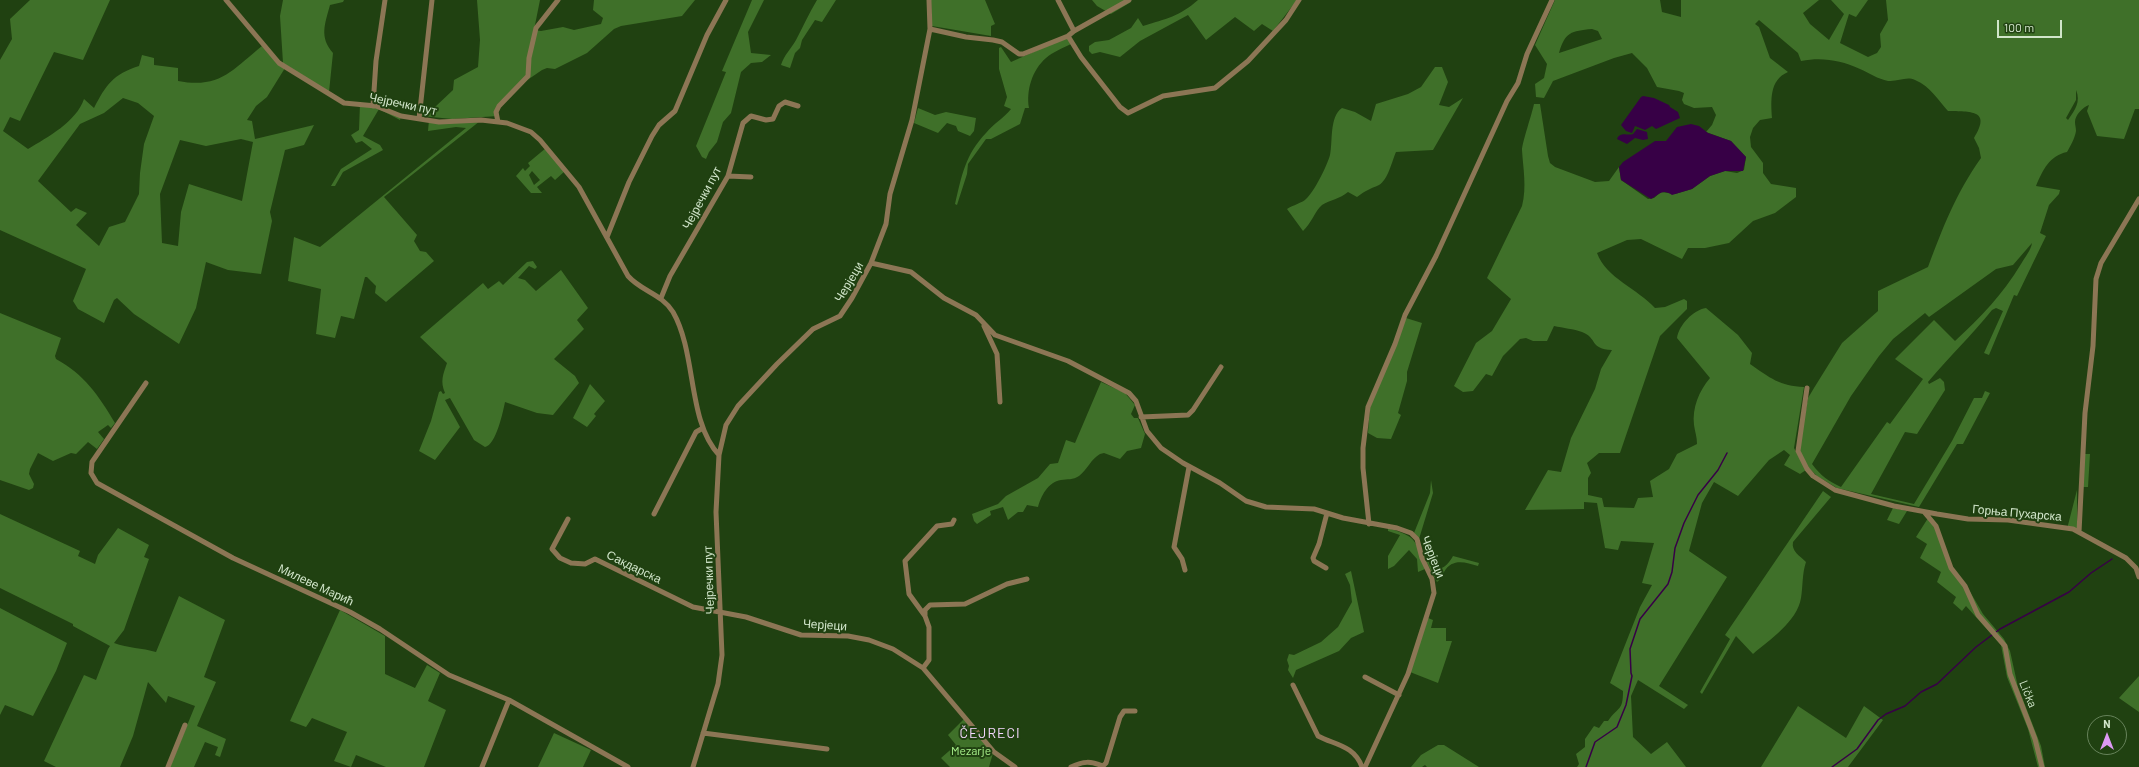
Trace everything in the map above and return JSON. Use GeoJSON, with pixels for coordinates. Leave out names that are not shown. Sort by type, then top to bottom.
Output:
{"type":"FeatureCollection","features":[{"type":"Feature","properties":{"kind":"street","name":"Чејречки пут"},"geometry":{"type":"LineString","coordinates":[[226,0],[271,55],[287,69],[344,102],[373,106],[401,116],[439,122],[498,122],[523,127],[540,140],[579,187],[628,276],[634,283],[661,298],[674,314],[684,341],[703,428],[711,447],[719,456],[716,512],[720,612],[723,643],[720,676],[693,767]]}},
{"type":"Feature","properties":{"kind":"street"},"geometry":{"type":"LineString","coordinates":[[373,106],[376,61],[385,0]]}},
{"type":"Feature","properties":{"kind":"street"},"geometry":{"type":"LineString","coordinates":[[420,119],[432,0]]}},
{"type":"Feature","properties":{"kind":"street"},"geometry":{"type":"LineString","coordinates":[[498,122],[496,112],[499,106],[528,76],[529,58],[538,24],[558,0]]}},
{"type":"Feature","properties":{"kind":"street"},"geometry":{"type":"LineString","coordinates":[[607,237],[630,182],[652,136],[659,125],[675,111],[707,34],[726,0]]}},
{"type":"Feature","properties":{"kind":"street"},"geometry":{"type":"LineString","coordinates":[[871,263],[888,217],[890,194],[912,120],[930,29],[929,0]]}},
{"type":"Feature","properties":{"kind":"street"},"geometry":{"type":"LineString","coordinates":[[1058,0],[1074,31]]}},
{"type":"Feature","properties":{"kind":"street"},"geometry":{"type":"LineString","coordinates":[[930,29],[1002,42],[1019,54],[1027,53],[1068,36],[1074,31],[1129,0]]}},
{"type":"Feature","properties":{"kind":"street"},"geometry":{"type":"LineString","coordinates":[[1068,36],[1081,58],[1120,107],[1125,112],[1131,113],[1163,96],[1215,88],[1248,61],[1286,20],[1300,0]]}},
{"type":"Feature","properties":{"kind":"street"},"geometry":{"type":"LineString","coordinates":[[1369,524],[1363,462],[1368,407],[1396,344],[1405,316],[1436,256],[1507,101],[1518,83],[1527,54],[1552,0]]}},
{"type":"Feature","properties":{"kind":"street","name":"Чејречки пут"},"geometry":{"type":"LineString","coordinates":[[661,298],[670,276],[728,176],[740,131],[746,119],[751,116],[766,120],[773,119],[779,106],[785,102],[798,106]]}},
{"type":"Feature","properties":{"kind":"street"},"geometry":{"type":"LineString","coordinates":[[728,176],[751,177]]}},
{"type":"Feature","properties":{"kind":"street"},"geometry":{"type":"LineString","coordinates":[[2079,532],[2084,413],[2093,346],[2096,279],[2101,263],[2139,199]]}},
{"type":"Feature","properties":{"kind":"street","name":"Черјеци"},"geometry":{"type":"LineString","coordinates":[[719,456],[726,425],[738,406],[777,364],[813,329],[835,319],[842,313],[871,263],[911,272],[944,298],[971,312],[981,320],[991,332],[1000,337],[1068,361],[1129,393],[1136,400],[1141,417],[1149,434],[1158,444],[1189,467],[1220,483],[1243,499],[1255,505],[1314,509],[1369,524],[1397,528],[1415,536],[1422,558],[1434,585],[1417,650],[1399,695],[1365,767]]}},
{"type":"Feature","properties":{"kind":"street"},"geometry":{"type":"LineString","coordinates":[[981,320],[997,354],[1000,402]]}},
{"type":"Feature","properties":{"kind":"street"},"geometry":{"type":"LineString","coordinates":[[1141,417],[1188,415],[1194,410],[1221,367]]}},
{"type":"Feature","properties":{"kind":"street","name":"Милеве Мaрић"},"geometry":{"type":"LineString","coordinates":[[146,383],[92,462],[91,473],[97,483],[233,558],[350,612],[380,629],[454,678],[509,700],[628,767]]}},
{"type":"Feature","properties":{"kind":"street","name":"Горња Пухарска"},"geometry":{"type":"LineString","coordinates":[[1807,388],[1798,451],[1813,476],[1835,490],[1924,512],[1968,519],[2008,520],[2059,526],[2079,532],[2126,558],[2136,568],[2139,577]]}},
{"type":"Feature","properties":{"kind":"street"},"geometry":{"type":"LineString","coordinates":[[654,514],[696,432],[703,428]]}},
{"type":"Feature","properties":{"kind":"street"},"geometry":{"type":"LineString","coordinates":[[1185,570],[1182,559],[1174,547],[1189,467]]}},
{"type":"Feature","properties":{"kind":"street","name":"Lička"},"geometry":{"type":"LineString","coordinates":[[1924,512],[1938,531],[1951,568],[1965,586],[1978,615],[2005,646],[2010,674],[2035,739],[2042,767]]}},
{"type":"Feature","properties":{"kind":"street"},"geometry":{"type":"LineString","coordinates":[[1326,568],[1314,561],[1313,558],[1319,544],[1327,513]]}},
{"type":"Feature","properties":{"kind":"street","name":"Сакдарска"},"geometry":{"type":"LineString","coordinates":[[568,519],[552,549],[560,558],[571,563],[582,564],[595,559],[693,607],[720,612]]}},
{"type":"Feature","properties":{"kind":"street"},"geometry":{"type":"LineString","coordinates":[[925,616],[909,594],[905,561],[937,526],[952,524],[954,520]]}},
{"type":"Feature","properties":{"kind":"street"},"geometry":{"type":"LineString","coordinates":[[923,668],[927,664],[929,654],[928,627],[925,610],[930,605],[964,604],[1008,584],[1027,579]]}},
{"type":"Feature","properties":{"kind":"street","name":"Черјеци"},"geometry":{"type":"LineString","coordinates":[[720,612],[746,617],[801,635],[848,636],[869,640],[893,649],[923,668],[994,752],[1015,767]]}},
{"type":"Feature","properties":{"kind":"street"},"geometry":{"type":"LineString","coordinates":[[1365,677],[1399,695]]}},
{"type":"Feature","properties":{"kind":"street"},"geometry":{"type":"LineString","coordinates":[[1293,685],[1318,736],[1347,748],[1357,758],[1362,767]]}},
{"type":"Feature","properties":{"kind":"street"},"geometry":{"type":"LineString","coordinates":[[482,767],[509,700]]}},
{"type":"Feature","properties":{"kind":"street"},"geometry":{"type":"LineString","coordinates":[[1071,767],[1082,762],[1090,761],[1104,766],[1120,718],[1124,711],[1135,711]]}},
{"type":"Feature","properties":{"kind":"street"},"geometry":{"type":"LineString","coordinates":[[168,767],[184,725]]}},
{"type":"Feature","properties":{"kind":"street"},"geometry":{"type":"LineString","coordinates":[[703,733],[827,749]]}},
{"type":"Feature","properties":{"kind":"green space"},"geometry":{"type":"Polygon","coordinates":[[[30,0],[110,0],[83,60],[54,52],[20,121],[10,117],[3,131],[28,149],[68,122],[75,115],[84,99],[94,108],[102,93],[111,81],[130,69],[139,66],[142,55],[154,58],[154,65],[178,68],[178,81],[192,83],[215,80],[224,76],[262,46],[285,68],[267,97],[256,106],[247,120],[252,121],[255,139],[314,125],[304,145],[285,150],[270,212],[272,221],[261,274],[228,270],[206,262],[196,308],[179,344],[134,314],[117,298],[114,300],[104,323],[78,309],[73,301],[86,269],[0,230],[0,60],[12,39],[10,19],[30,0]],[[123,98],[104,113],[80,124],[38,181],[71,212],[76,208],[87,213],[76,225],[99,246],[109,227],[125,222],[139,194],[144,144],[154,116],[138,103],[123,98]],[[241,139],[206,146],[180,140],[160,194],[162,243],[178,246],[181,212],[189,184],[242,201],[253,142],[241,139]]]}},
{"type":"Feature","properties":{"kind":"green space"},"geometry":{"type":"Polygon","coordinates":[[[283,0],[344,0],[343,2],[330,5],[324,30],[326,41],[333,53],[329,92],[283,63],[280,16],[283,0]]]}},
{"type":"Feature","properties":{"kind":"green space"},"geometry":{"type":"Polygon","coordinates":[[[477,0],[540,0],[534,30],[541,31],[563,27],[574,30],[601,24],[603,18],[593,10],[594,0],[695,0],[682,16],[621,26],[614,29],[587,53],[555,69],[547,68],[542,70],[523,83],[499,109],[498,116],[452,119],[422,116],[423,111],[435,107],[453,90],[454,80],[478,67],[480,40],[477,0]]]}},
{"type":"Feature","properties":{"kind":"green space"},"geometry":{"type":"Polygon","coordinates":[[[752,0],[764,0],[748,32],[751,53],[771,55],[762,62],[751,63],[741,72],[731,113],[723,122],[717,142],[709,152],[706,159],[702,157],[696,146],[726,72],[722,71],[752,0]]]}},
{"type":"Feature","properties":{"kind":"green space"},"geometry":{"type":"Polygon","coordinates":[[[817,0],[836,0],[822,22],[815,20],[802,40],[800,48],[795,53],[790,68],[781,65],[782,61],[796,40],[817,0]]]}},
{"type":"Feature","properties":{"kind":"green space"},"geometry":{"type":"Polygon","coordinates":[[[931,0],[985,0],[995,24],[991,26],[991,36],[932,26],[931,0]]]}},
{"type":"Feature","properties":{"kind":"green space"},"geometry":{"type":"Polygon","coordinates":[[[1092,0],[1130,0],[1131,2],[1111,14],[1097,6],[1092,0]]]}},
{"type":"Feature","properties":{"kind":"green space"},"geometry":{"type":"Polygon","coordinates":[[[1198,0],[1297,0],[1273,31],[1262,24],[1254,31],[1235,17],[1206,40],[1188,15],[1140,41],[1120,57],[1100,52],[1092,54],[1089,51],[1089,46],[1095,42],[1109,40],[1131,28],[1138,18],[1143,26],[1166,19],[1179,13],[1198,0]]]}},
{"type":"Feature","properties":{"kind":"green space"},"geometry":{"type":"Polygon","coordinates":[[[1555,0],[1660,0],[1662,12],[1681,17],[1681,0],[1819,0],[1803,13],[1810,24],[1829,40],[1844,14],[1831,0],[1868,0],[1856,17],[1849,14],[1840,43],[1868,57],[1877,53],[1881,47],[1880,34],[1888,20],[1886,0],[2139,0],[2139,109],[2135,109],[2124,139],[2097,136],[2087,111],[2089,105],[2082,109],[2078,114],[2075,119],[2075,134],[2067,152],[2051,160],[2047,164],[2036,186],[2060,190],[2059,194],[2049,205],[2040,233],[2046,236],[2017,296],[2014,295],[1989,355],[1984,353],[2003,311],[1996,308],[1992,310],[1928,382],[1929,384],[1940,378],[1944,382],[1945,390],[1917,434],[1905,432],[1871,494],[1914,504],[1952,441],[1974,398],[1982,398],[1985,391],[1990,393],[1963,444],[1957,444],[1919,507],[1837,488],[1817,476],[1809,468],[1803,460],[1799,448],[1808,398],[1842,343],[1878,311],[1878,291],[1928,267],[1957,198],[1981,158],[1979,148],[1974,138],[1981,122],[1976,114],[1971,112],[1948,111],[1930,90],[1921,83],[1912,79],[1888,81],[1838,61],[1816,59],[1801,61],[1798,53],[1759,20],[1755,24],[1759,27],[1770,58],[1788,72],[1777,80],[1774,86],[1771,105],[1772,118],[1760,120],[1753,128],[1750,137],[1751,147],[1763,163],[1763,173],[1771,184],[1796,188],[1796,197],[1775,213],[1753,221],[1729,243],[1705,248],[1688,248],[1682,259],[1641,239],[1627,240],[1597,253],[1601,262],[1607,269],[1655,308],[1665,307],[1684,299],[1687,301],[1687,309],[1660,336],[1620,453],[1599,453],[1587,463],[1591,473],[1588,478],[1588,495],[1602,498],[1604,507],[1634,508],[1638,498],[1653,497],[1650,481],[1669,469],[1677,454],[1697,444],[1694,425],[1695,406],[1703,388],[1710,378],[1677,338],[1678,333],[1687,319],[1701,309],[1706,308],[1738,335],[1752,353],[1750,364],[1782,383],[1804,387],[1794,448],[1806,470],[1800,474],[1784,465],[1790,455],[1784,450],[1769,460],[1738,496],[1714,482],[1702,503],[1689,551],[1727,577],[1659,686],[1688,705],[1684,709],[1638,680],[1631,696],[1633,737],[1651,754],[1667,742],[1686,767],[1577,767],[1579,764],[1576,754],[1585,747],[1585,739],[1594,726],[1599,728],[1604,721],[1608,721],[1621,706],[1623,691],[1610,683],[1640,607],[1652,585],[1642,583],[1654,543],[1621,541],[1618,550],[1605,548],[1597,503],[1584,502],[1584,509],[1525,510],[1548,470],[1561,472],[1571,438],[1595,389],[1601,369],[1612,350],[1600,348],[1587,334],[1572,329],[1554,326],[1547,341],[1533,341],[1526,338],[1520,339],[1503,356],[1492,376],[1486,374],[1473,391],[1463,392],[1454,386],[1476,343],[1492,331],[1511,299],[1487,278],[1522,206],[1524,185],[1522,150],[1534,104],[1540,104],[1550,163],[1555,167],[1595,182],[1609,181],[1619,167],[1621,180],[1648,199],[1654,198],[1661,192],[1675,194],[1692,189],[1710,176],[1725,171],[1737,173],[1744,170],[1746,157],[1731,141],[1706,132],[1712,125],[1716,115],[1712,107],[1694,108],[1684,104],[1682,100],[1684,93],[1657,87],[1647,68],[1632,53],[1614,58],[1553,81],[1544,98],[1536,97],[1535,84],[1544,78],[1547,64],[1535,45],[1555,0]],[[1592,29],[1570,34],[1561,46],[1559,53],[1602,39],[1598,31],[1592,29]],[[2076,90],[2076,100],[2066,118],[2068,120],[2078,102],[2076,90]],[[2032,243],[2013,265],[1996,269],[1929,317],[1925,313],[1893,339],[1851,396],[1812,464],[1818,472],[1828,480],[1841,487],[1887,422],[1890,424],[1923,379],[1895,359],[1934,320],[1955,341],[1999,295],[2021,264],[2032,243]]]}},
{"type":"Feature","properties":{"kind":"green space"},"geometry":{"type":"Polygon","coordinates":[[[1067,37],[1071,44],[1046,58],[1037,68],[1029,88],[1029,108],[1025,108],[1020,124],[991,139],[986,139],[968,164],[967,174],[957,205],[955,204],[965,166],[973,149],[989,130],[1011,109],[1004,106],[1007,97],[999,69],[999,48],[1001,47],[1011,62],[1067,37]]]}},
{"type":"Feature","properties":{"kind":"green space"},"geometry":{"type":"Polygon","coordinates":[[[1435,67],[1442,67],[1448,82],[1439,105],[1449,107],[1463,98],[1433,150],[1396,152],[1387,175],[1382,183],[1357,197],[1348,192],[1322,205],[1303,231],[1287,209],[1306,199],[1313,191],[1320,178],[1330,155],[1333,123],[1338,112],[1342,108],[1355,112],[1371,121],[1376,104],[1408,94],[1421,87],[1435,67]]]}},
{"type":"Feature","properties":{"kind":"green space"},"geometry":{"type":"Polygon","coordinates":[[[360,104],[380,106],[401,116],[400,120],[379,109],[363,136],[380,145],[383,150],[343,172],[335,186],[331,186],[341,169],[372,149],[362,141],[356,143],[351,135],[359,130],[360,104]]]}},
{"type":"Feature","properties":{"kind":"green space"},"geometry":{"type":"Polygon","coordinates":[[[918,108],[935,115],[946,112],[976,118],[974,131],[970,136],[958,131],[956,126],[947,123],[938,133],[914,123],[918,108]]]}},
{"type":"Feature","properties":{"kind":"green space"},"geometry":{"type":"Polygon","coordinates":[[[429,120],[480,121],[384,197],[417,235],[414,241],[420,251],[426,252],[434,261],[386,302],[375,293],[376,286],[367,277],[365,277],[354,319],[341,316],[335,338],[316,334],[321,289],[288,281],[294,237],[320,247],[466,128],[456,127],[428,131],[429,120]]]}},
{"type":"Feature","properties":{"kind":"green space"},"geometry":{"type":"Polygon","coordinates":[[[546,148],[565,171],[555,180],[551,176],[537,187],[542,193],[531,193],[516,176],[523,168],[525,171],[530,166],[528,163],[546,148]],[[532,171],[529,175],[534,185],[540,180],[532,171]]]}},
{"type":"Feature","properties":{"kind":"green space"},"geometry":{"type":"Polygon","coordinates":[[[533,261],[537,267],[535,269],[529,266],[518,278],[525,280],[536,291],[561,270],[588,308],[577,320],[584,329],[554,359],[575,376],[579,383],[553,415],[537,413],[505,402],[496,435],[489,445],[485,447],[474,440],[450,398],[445,400],[460,427],[435,460],[419,451],[431,421],[439,392],[441,391],[443,394],[445,393],[442,381],[447,363],[420,337],[483,283],[488,289],[499,281],[503,285],[527,262],[533,261]]]}},
{"type":"Feature","properties":{"kind":"green space"},"geometry":{"type":"Polygon","coordinates":[[[0,313],[61,338],[55,356],[56,359],[75,372],[90,386],[115,423],[111,428],[108,425],[98,432],[104,439],[97,449],[88,442],[76,454],[71,453],[53,461],[38,453],[30,469],[29,474],[34,484],[33,488],[29,490],[0,480],[0,313]]]}},
{"type":"Feature","properties":{"kind":"green space"},"geometry":{"type":"Polygon","coordinates":[[[1406,318],[1422,323],[1407,372],[1407,381],[1398,413],[1401,415],[1391,439],[1377,438],[1368,433],[1370,407],[1406,318]]]}},
{"type":"Feature","properties":{"kind":"green space"},"geometry":{"type":"Polygon","coordinates":[[[1101,382],[1125,393],[1135,405],[1131,414],[1134,418],[1138,418],[1145,434],[1141,448],[1127,451],[1120,459],[1104,453],[1100,454],[1079,476],[1072,479],[1056,481],[1052,484],[1043,494],[1038,507],[1027,505],[1023,512],[1018,512],[1008,520],[1003,507],[990,511],[991,515],[977,524],[974,521],[972,514],[998,504],[1006,496],[1038,478],[1050,464],[1058,463],[1066,440],[1075,443],[1101,382]]]}},
{"type":"Feature","properties":{"kind":"green space"},"geometry":{"type":"Polygon","coordinates":[[[590,384],[605,401],[594,414],[596,416],[587,427],[573,418],[590,384]]]}},
{"type":"Feature","properties":{"kind":"green space"},"geometry":{"type":"Polygon","coordinates":[[[2084,454],[2090,454],[2088,487],[2082,487],[2084,454]]]}},
{"type":"Feature","properties":{"kind":"green space"},"geometry":{"type":"Polygon","coordinates":[[[1431,480],[1433,493],[1419,539],[1414,533],[1430,493],[1431,480]]]}},
{"type":"Feature","properties":{"kind":"green space"},"geometry":{"type":"Polygon","coordinates":[[[2077,490],[2077,530],[2067,529],[2077,490]]]}},
{"type":"Feature","properties":{"kind":"green space"},"geometry":{"type":"Polygon","coordinates":[[[1823,491],[1831,497],[1793,542],[1793,548],[1806,562],[1801,598],[1794,615],[1782,630],[1753,654],[1736,636],[1702,694],[1700,692],[1730,639],[1725,635],[1823,491]]]}},
{"type":"Feature","properties":{"kind":"green space"},"geometry":{"type":"Polygon","coordinates":[[[1893,508],[1907,511],[1899,524],[1887,520],[1893,508]]]}},
{"type":"Feature","properties":{"kind":"green space"},"geometry":{"type":"Polygon","coordinates":[[[0,514],[80,551],[78,556],[95,564],[98,555],[118,528],[149,545],[144,557],[149,559],[124,630],[114,643],[156,652],[179,596],[225,620],[204,677],[216,682],[197,726],[226,739],[220,757],[215,755],[218,747],[205,742],[194,767],[170,767],[195,706],[168,696],[166,703],[148,682],[133,736],[120,767],[56,767],[44,761],[84,675],[96,680],[110,646],[73,626],[73,624],[0,588],[0,514]]]}},
{"type":"Feature","properties":{"kind":"green space"},"geometry":{"type":"Polygon","coordinates":[[[1930,515],[1934,520],[1953,569],[1965,583],[1983,614],[2004,639],[2010,651],[2018,687],[2041,746],[2045,767],[2038,767],[2028,729],[2007,677],[2001,645],[1966,606],[1962,611],[1953,603],[1956,597],[1937,582],[1941,572],[1920,558],[1927,544],[1916,537],[1930,515]]]}},
{"type":"Feature","properties":{"kind":"green space"},"geometry":{"type":"Polygon","coordinates":[[[1388,528],[1405,534],[1414,541],[1425,569],[1418,572],[1417,559],[1409,550],[1394,566],[1388,569],[1388,556],[1400,535],[1388,531],[1388,528]]]}},
{"type":"Feature","properties":{"kind":"green space"},"geometry":{"type":"Polygon","coordinates":[[[1422,553],[1434,569],[1443,567],[1453,556],[1479,563],[1478,566],[1464,562],[1455,563],[1447,568],[1437,582],[1422,553]]]}},
{"type":"Feature","properties":{"kind":"green space"},"geometry":{"type":"Polygon","coordinates":[[[1351,571],[1364,632],[1351,638],[1339,651],[1296,670],[1293,678],[1288,670],[1289,666],[1287,660],[1289,654],[1294,655],[1321,642],[1338,627],[1352,602],[1350,585],[1345,574],[1351,571]]]}},
{"type":"Feature","properties":{"kind":"green space"},"geometry":{"type":"Polygon","coordinates":[[[0,608],[67,643],[56,671],[33,716],[5,705],[0,715],[0,608]]]}},
{"type":"Feature","properties":{"kind":"green space"},"geometry":{"type":"Polygon","coordinates":[[[340,610],[385,636],[385,674],[415,688],[427,665],[440,673],[428,701],[446,710],[424,767],[386,767],[356,755],[351,767],[334,761],[347,732],[312,718],[306,727],[290,721],[340,610]]]}},
{"type":"Feature","properties":{"kind":"green space"},"geometry":{"type":"Polygon","coordinates":[[[1428,618],[1433,620],[1431,628],[1446,628],[1446,641],[1452,641],[1438,683],[1410,672],[1428,618]]]}},
{"type":"Feature","properties":{"kind":"green space"},"geometry":{"type":"Polygon","coordinates":[[[2139,676],[2139,712],[2119,698],[2139,676]]]}},
{"type":"Feature","properties":{"kind":"green space"},"geometry":{"type":"Polygon","coordinates":[[[1798,706],[1846,738],[1864,706],[1883,720],[1848,767],[1761,767],[1798,706]]]}},
{"type":"Feature","properties":{"kind":"green space","name":"Mezarje"},"geometry":{"type":"Polygon","coordinates":[[[964,719],[993,753],[989,767],[950,767],[941,758],[956,745],[948,735],[964,719]]]}},
{"type":"Feature","properties":{"kind":"green space"},"geometry":{"type":"Polygon","coordinates":[[[554,733],[591,750],[583,767],[538,767],[554,733]]]}},
{"type":"Feature","properties":{"kind":"green space"},"geometry":{"type":"Polygon","coordinates":[[[1438,745],[1444,745],[1479,767],[1427,767],[1425,765],[1422,767],[1411,767],[1421,755],[1438,745]]]}},
{"type":"Feature","properties":{"kind":"shaded area"},"geometry":{"type":"Polygon","coordinates":[[[1643,96],[1654,98],[1669,105],[1678,112],[1680,118],[1656,129],[1652,126],[1645,130],[1635,126],[1632,133],[1626,131],[1621,125],[1643,96]]]}},
{"type":"Feature","properties":{"kind":"shaded area"},"geometry":{"type":"Polygon","coordinates":[[[1691,124],[1699,126],[1708,133],[1731,141],[1746,157],[1743,171],[1725,171],[1710,176],[1692,189],[1672,195],[1663,192],[1651,199],[1621,180],[1619,167],[1623,162],[1655,141],[1666,141],[1677,127],[1691,124]]]}},
{"type":"Feature","properties":{"kind":"shaded area"},"geometry":{"type":"Polygon","coordinates":[[[1637,129],[1647,132],[1648,139],[1643,140],[1635,138],[1627,144],[1617,139],[1622,134],[1633,134],[1637,129]]]}},
{"type":"Feature","properties":{"kind":"waterway"},"geometry":{"type":"LineString","coordinates":[[1586,767],[1595,742],[1617,727],[1626,705],[1632,676],[1630,649],[1640,619],[1668,584],[1672,572],[1675,548],[1684,523],[1698,495],[1718,470],[1727,453]]}},
{"type":"Feature","properties":{"kind":"waterway"},"geometry":{"type":"LineString","coordinates":[[1832,767],[1857,749],[1878,720],[1886,714],[1905,706],[1921,692],[1937,684],[1976,647],[2000,629],[2069,592],[2091,573],[2112,559]]}},
{"type":"Feature","properties":{"kind":"district","name":"ČEJRECI"},"geometry":{"type":"Point","coordinates":[990,733]}}]}
